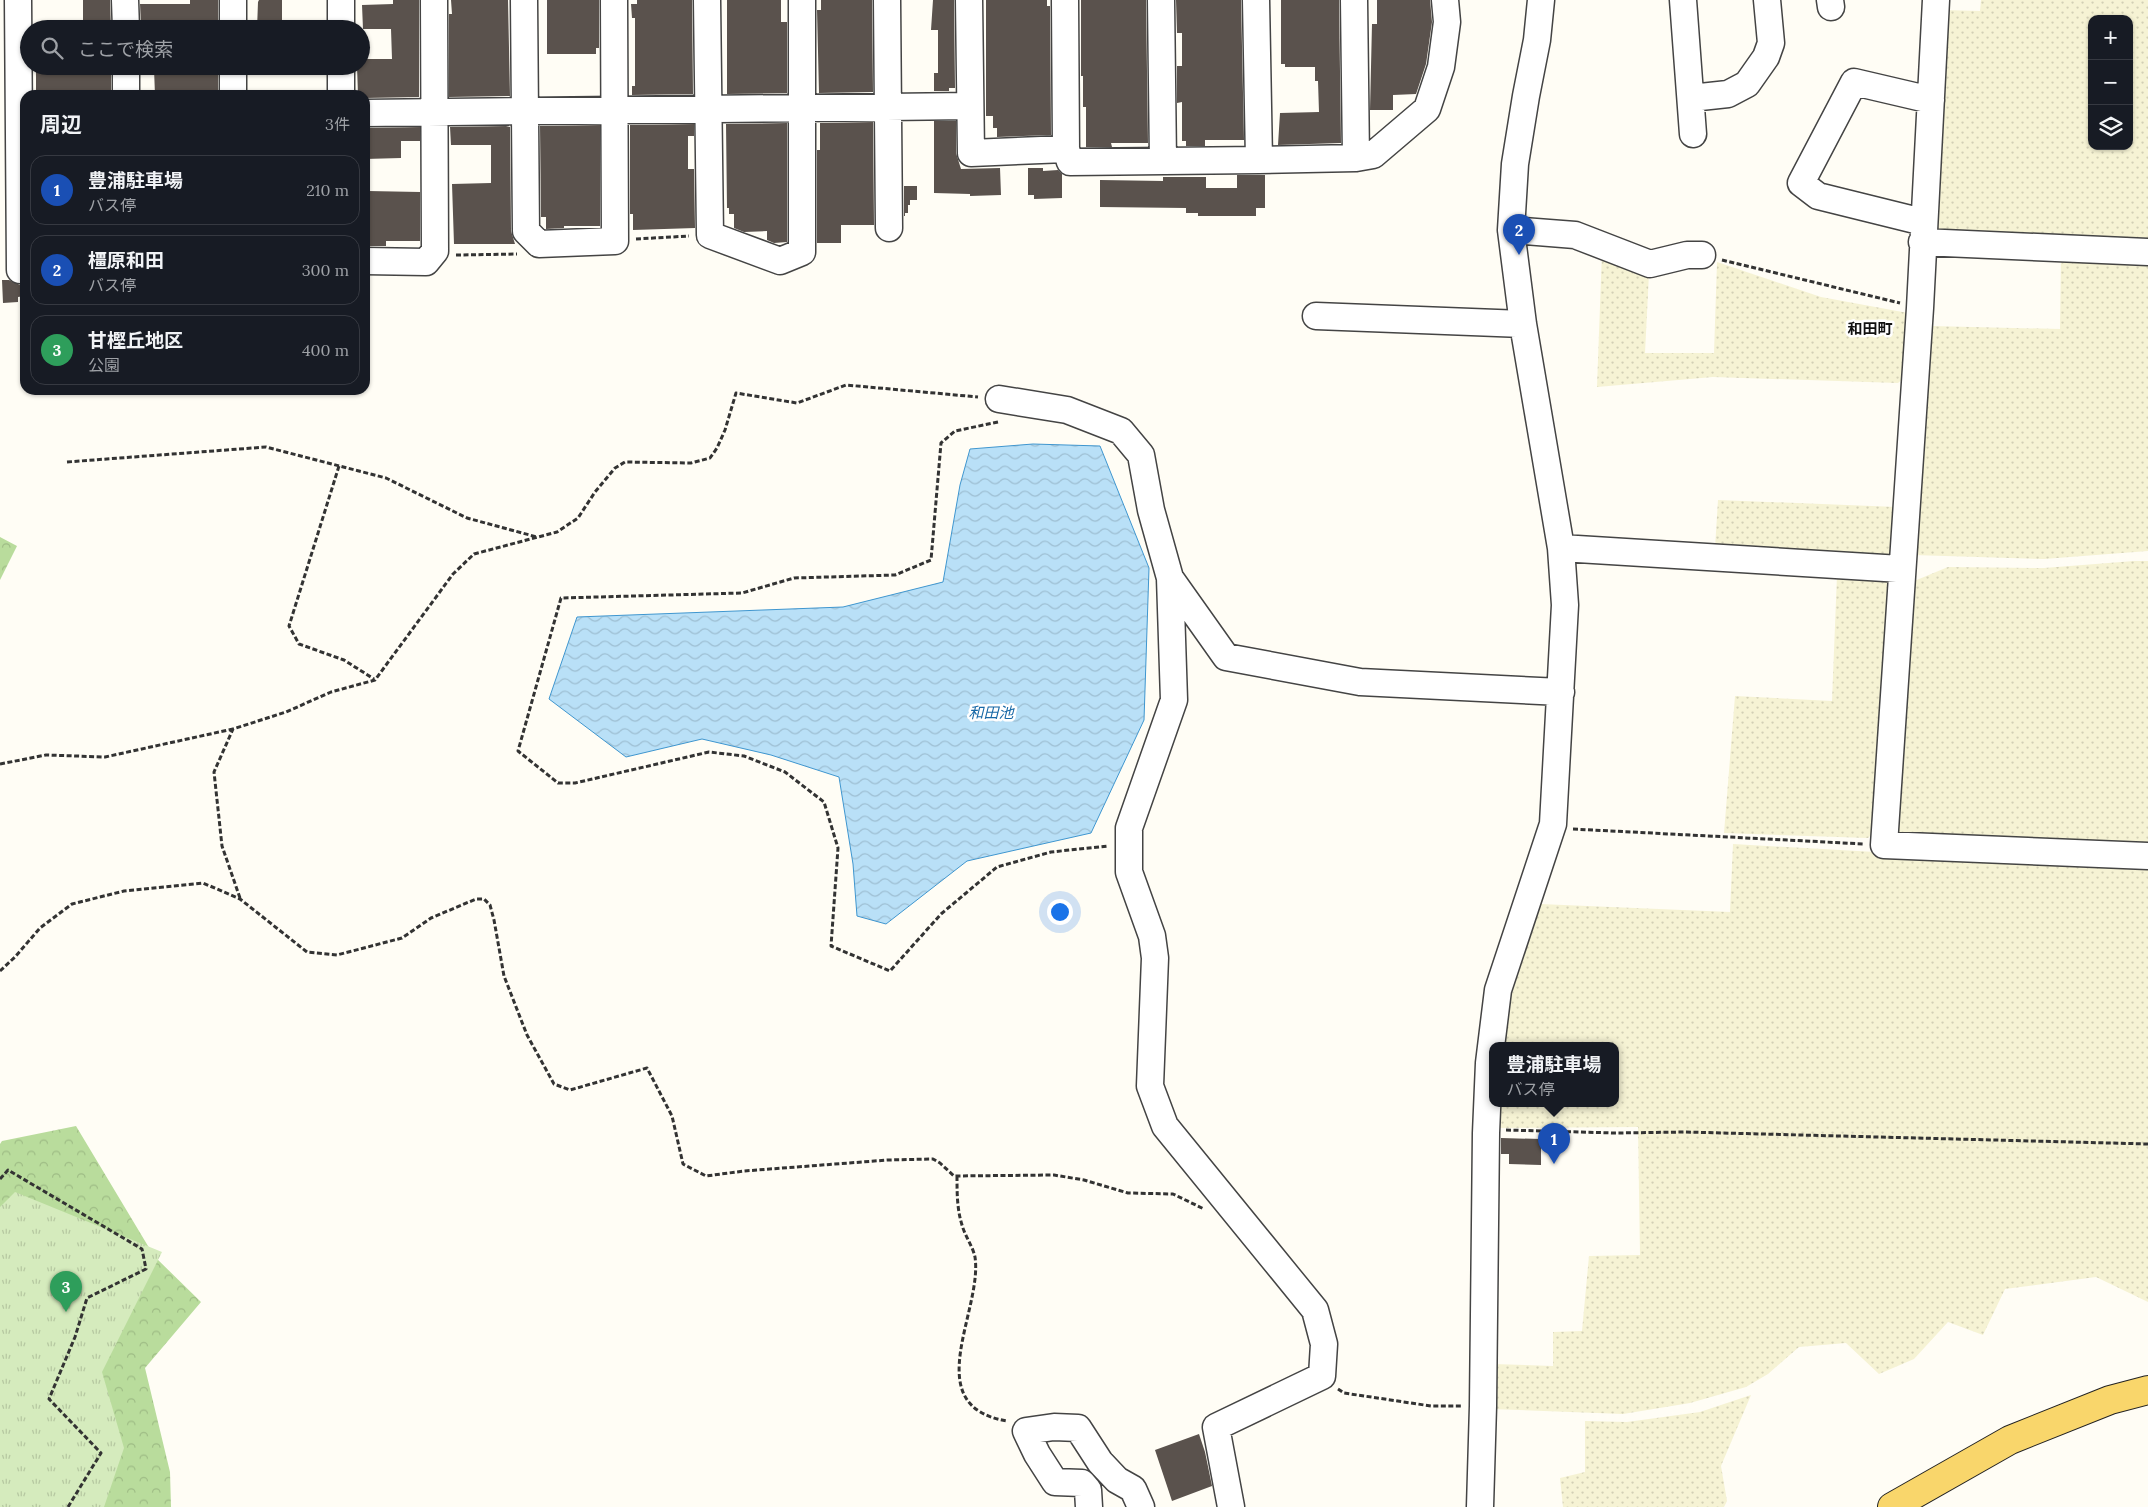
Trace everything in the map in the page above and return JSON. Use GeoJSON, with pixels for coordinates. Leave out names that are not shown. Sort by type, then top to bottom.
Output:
{"type":"FeatureCollection","features":[{"type":"Feature","properties":{"kind":"main road"},"geometry":{"type":"LineString","coordinates":[[1892,1507],[2010,1440],[2110,1400],[2148,1390]]}},
{"type":"Feature","properties":{"kind":"street"},"geometry":{"type":"LineString","coordinates":[[15,270],[15,118],[18,0]]}},
{"type":"Feature","properties":{"kind":"street"},"geometry":{"type":"LineString","coordinates":[[125,0],[126,20]]}},
{"type":"Feature","properties":{"kind":"street"},"geometry":{"type":"LineString","coordinates":[[232,0],[233,20]]}},
{"type":"Feature","properties":{"kind":"street"},"geometry":{"type":"LineString","coordinates":[[340,0],[340,20]]}},
{"type":"Feature","properties":{"kind":"street"},"geometry":{"type":"LineString","coordinates":[[370,261],[426,262],[436,251],[434,0]]}},
{"type":"Feature","properties":{"kind":"street"},"geometry":{"type":"LineString","coordinates":[[524,0],[526,231],[539,244],[615,241],[614,0]]}},
{"type":"Feature","properties":{"kind":"street"},"geometry":{"type":"LineString","coordinates":[[707,0],[710,235],[780,261],[802,252],[802,0]]}},
{"type":"Feature","properties":{"kind":"street"},"geometry":{"type":"LineString","coordinates":[[887,0],[889,228]]}},
{"type":"Feature","properties":{"kind":"street"},"geometry":{"type":"LineString","coordinates":[[969,0],[972,153],[1066,149]]}},
{"type":"Feature","properties":{"kind":"street"},"geometry":{"type":"LineString","coordinates":[[1065,0],[1066,149],[1070,162],[1356,158],[1373,155],[1426,108],[1441,67],[1447,22],[1446,0]]}},
{"type":"Feature","properties":{"kind":"street"},"geometry":{"type":"LineString","coordinates":[[1161,0],[1164,161]]}},
{"type":"Feature","properties":{"kind":"street"},"geometry":{"type":"LineString","coordinates":[[1256,0],[1259,160]]}},
{"type":"Feature","properties":{"kind":"street"},"geometry":{"type":"LineString","coordinates":[[1354,0],[1356,158]]}},
{"type":"Feature","properties":{"kind":"street"},"geometry":{"type":"LineString","coordinates":[[1683,0],[1693,134]]}},
{"type":"Feature","properties":{"kind":"street"},"geometry":{"type":"LineString","coordinates":[[1691,98],[1728,94],[1747,84],[1766,57],[1771,43],[1767,0]]}},
{"type":"Feature","properties":{"kind":"street"},"geometry":{"type":"LineString","coordinates":[[1936,0],[1920,308],[1884,845],[2148,856]]}},
{"type":"Feature","properties":{"kind":"street"},"geometry":{"type":"LineString","coordinates":[[1492,1042],[1498,990],[1553,824],[1561,692],[1565,605],[1561,548],[1523,324],[1510,230],[1515,164],[1526,96],[1546,1]]}},
{"type":"Feature","properties":{"kind":"street"},"geometry":{"type":"LineString","coordinates":[[126,75],[126,90]]}},
{"type":"Feature","properties":{"kind":"street"},"geometry":{"type":"LineString","coordinates":[[233,75],[233,90]]}},
{"type":"Feature","properties":{"kind":"street"},"geometry":{"type":"LineString","coordinates":[[341,75],[341,90]]}},
{"type":"Feature","properties":{"kind":"street"},"geometry":{"type":"LineString","coordinates":[[1930,100],[1854,82],[1801,183],[1818,196],[1923,232],[2148,252]]}},
{"type":"Feature","properties":{"kind":"street"},"geometry":{"type":"LineString","coordinates":[[370,113],[970,106]]}},
{"type":"Feature","properties":{"kind":"street"},"geometry":{"type":"LineString","coordinates":[[1510,230],[1575,235],[1650,264],[1687,255],[1702,255]]}},
{"type":"Feature","properties":{"kind":"street"},"geometry":{"type":"LineString","coordinates":[[1316,316],[1523,324]]}},
{"type":"Feature","properties":{"kind":"street"},"geometry":{"type":"LineString","coordinates":[[999,410],[1067,410],[1120,431],[1141,455],[1151,510],[1170,578],[1174,700],[1129,828],[1129,872],[1152,936],[1155,958],[1150,1086],[1165,1126],[1315,1310],[1324,1344],[1322,1376],[1216,1426],[1231,1507]]}},
{"type":"Feature","properties":{"kind":"street"},"geometry":{"type":"LineString","coordinates":[[1561,548],[1902,569]]}},
{"type":"Feature","properties":{"kind":"street"},"geometry":{"type":"LineString","coordinates":[[1170,578],[1226,657],[1360,682],[1561,692]]}},
{"type":"Feature","properties":{"kind":"street"},"geometry":{"type":"LineString","coordinates":[[1480,1507],[1486,1134],[1489,1062]]}},
{"type":"Feature","properties":{"kind":"street"},"geometry":{"type":"LineString","coordinates":[[1089,1507],[1088,1490],[1082,1483],[1055,1482],[1037,1454],[1026,1431],[1054,1427],[1078,1428],[1100,1462],[1117,1480],[1134,1489],[1141,1507]]}},
{"type":"Feature","properties":{"kind":"path"},"geometry":{"type":"LineString","coordinates":[[615,241],[710,235]]}},
{"type":"Feature","properties":{"kind":"path"},"geometry":{"type":"LineString","coordinates":[[436,251],[451,255],[530,253],[539,244]]}},
{"type":"Feature","properties":{"kind":"path"},"geometry":{"type":"LineString","coordinates":[[1702,255],[1920,308]]}},
{"type":"Feature","properties":{"kind":"path"},"geometry":{"type":"LineString","coordinates":[[0,764],[46,755],[105,758],[233,729],[286,712],[331,692],[375,680],[453,574],[474,554],[557,532],[578,518],[604,479],[615,468],[626,462],[691,463],[710,458],[718,448],[736,393],[797,403],[846,385],[999,410]]}},
{"type":"Feature","properties":{"kind":"path"},"geometry":{"type":"LineString","coordinates":[[999,410],[955,431],[941,443],[931,560],[913,568],[895,575],[794,578],[742,593],[561,598],[518,751],[558,783],[575,783],[709,752],[744,756],[785,772],[824,802],[838,848],[831,946],[890,970],[940,914],[997,867],[1051,852],[1129,844]]}},
{"type":"Feature","properties":{"kind":"path"},"geometry":{"type":"LineString","coordinates":[[67,462],[266,448],[386,478],[467,518],[537,537]]}},
{"type":"Feature","properties":{"kind":"path"},"geometry":{"type":"LineString","coordinates":[[339,466],[289,626],[299,644],[344,660],[375,680]]}},
{"type":"Feature","properties":{"kind":"path"},"geometry":{"type":"LineString","coordinates":[[233,729],[214,772],[222,846],[240,899]]}},
{"type":"Feature","properties":{"kind":"path"},"geometry":{"type":"LineString","coordinates":[[1553,824],[1575,829],[1884,845]]}},
{"type":"Feature","properties":{"kind":"path"},"geometry":{"type":"LineString","coordinates":[[0,970],[15,957],[40,928],[72,904],[124,892],[203,883],[240,899],[307,952],[337,955],[402,938],[431,918],[476,898],[484,899],[490,906],[494,920],[504,976],[527,1035],[554,1084],[570,1090],[647,1068],[672,1116],[683,1164],[706,1176],[744,1170],[888,1160],[933,1160],[940,1163],[954,1176],[1054,1175],[1084,1180],[1128,1193],[1173,1194],[1208,1211]]}},
{"type":"Feature","properties":{"kind":"path"},"geometry":{"type":"LineString","coordinates":[[1486,1134],[1511,1129],[1615,1133],[1686,1132],[2148,1144]]}},
{"type":"Feature","properties":{"kind":"path"},"geometry":{"type":"LineString","coordinates":[[0,1179],[8,1170],[142,1249],[146,1269],[87,1298],[76,1337],[49,1399],[101,1453],[68,1507]]}},
{"type":"Feature","properties":{"kind":"path"},"geometry":{"type":"LineString","coordinates":[[958,1176],[957,1200],[962,1225],[975,1257],[975,1281],[959,1356],[959,1380],[968,1401],[978,1410],[995,1419],[1014,1422],[1026,1431]]}},
{"type":"Feature","properties":{"kind":"path"},"geometry":{"type":"LineString","coordinates":[[1322,1376],[1344,1393],[1431,1406],[1483,1406]]}},
{"type":"Feature","properties":{"kind":"shaded area"},"geometry":{"type":"Polygon","coordinates":[[[1981,0],[2148,0],[2148,238],[1929,229],[1943,10],[1980,11],[1981,0]]]}},
{"type":"Feature","properties":{"kind":"shaded area"},"geometry":{"type":"Polygon","coordinates":[[[1602,252],[1649,273],[1645,353],[1714,353],[1717,262],[1821,297],[1908,313],[1905,377],[1898,383],[1713,377],[1597,387],[1602,252]]]}},
{"type":"Feature","properties":{"kind":"shaded area"},"geometry":{"type":"Polygon","coordinates":[[[2061,256],[2148,261],[2148,551],[2044,559],[1913,555],[1931,326],[2060,329],[2061,256]]]}},
{"type":"Feature","properties":{"kind":"shaded area"},"geometry":{"type":"Polygon","coordinates":[[[1718,500],[1897,507],[1897,550],[1887,559],[1715,548],[1718,500]]]}},
{"type":"Feature","properties":{"kind":"shaded area"},"geometry":{"type":"Polygon","coordinates":[[[2148,561],[2148,848],[1892,839],[1907,584],[1948,567],[2044,568],[2148,561]]]}},
{"type":"Feature","properties":{"kind":"shaded area"},"geometry":{"type":"Polygon","coordinates":[[[1837,575],[1889,579],[1877,829],[1868,838],[1724,833],[1735,696],[1832,701],[1837,575]]]}},
{"type":"Feature","properties":{"kind":"shaded area"},"geometry":{"type":"Polygon","coordinates":[[[1733,844],[2148,864],[2148,1302],[2096,1277],[2005,1289],[1983,1335],[1948,1322],[1914,1359],[1879,1374],[1846,1343],[1799,1347],[1768,1374],[1746,1387],[1690,1403],[1623,1414],[1490,1409],[1492,1364],[1553,1366],[1553,1332],[1582,1331],[1589,1256],[1640,1255],[1638,1127],[1492,1128],[1494,1107],[1619,1107],[1619,1042],[1498,1042],[1540,904],[1730,912],[1733,844]]]}},
{"type":"Feature","properties":{"kind":"shaded area"},"geometry":{"type":"Polygon","coordinates":[[[1751,1395],[1721,1466],[1727,1501],[1724,1507],[1563,1507],[1560,1478],[1585,1472],[1585,1421],[1627,1422],[1700,1412],[1751,1395]]]}},
{"type":"Feature","properties":{"kind":"green space"},"geometry":{"type":"Polygon","coordinates":[[[0,537],[17,546],[0,580],[0,537]]]}},
{"type":"Feature","properties":{"kind":"green space"},"geometry":{"type":"Polygon","coordinates":[[[76,1126],[154,1256],[201,1302],[145,1368],[170,1472],[171,1507],[0,1507],[0,1144],[2,1141],[76,1126]]]}},
{"type":"Feature","properties":{"kind":"green space"},"geometry":{"type":"Polygon","coordinates":[[[15,1192],[162,1252],[102,1372],[124,1448],[104,1507],[0,1507],[0,1207],[15,1192]]]}},
{"type":"Feature","properties":{"kind":"water","name":"和田池"},"geometry":{"type":"Polygon","coordinates":[[[1033,444],[1100,446],[1149,568],[1144,720],[1091,833],[967,861],[886,924],[857,916],[853,864],[839,777],[771,755],[702,739],[626,757],[549,699],[577,617],[843,607],[943,582],[960,485],[970,449],[1033,444]]]}},
{"type":"Feature","properties":{"kind":"building"},"geometry":{"type":"Polygon","coordinates":[[[83,0],[110,0],[111,20],[83,20],[83,0]]]}},
{"type":"Feature","properties":{"kind":"building"},"geometry":{"type":"Polygon","coordinates":[[[190,0],[218,0],[218,20],[141,20],[140,4],[190,4],[190,0]]]}},
{"type":"Feature","properties":{"kind":"building"},"geometry":{"type":"Polygon","coordinates":[[[259,0],[282,0],[282,20],[257,20],[259,0]]]}},
{"type":"Feature","properties":{"kind":"building"},"geometry":{"type":"Polygon","coordinates":[[[393,0],[419,0],[419,97],[370,98],[370,90],[358,90],[357,75],[370,75],[370,59],[392,59],[391,29],[370,29],[370,20],[363,20],[362,5],[393,4],[393,0]]]}},
{"type":"Feature","properties":{"kind":"building"},"geometry":{"type":"Polygon","coordinates":[[[451,0],[508,0],[510,96],[449,97],[449,14],[452,14],[451,0]]]}},
{"type":"Feature","properties":{"kind":"building"},"geometry":{"type":"Polygon","coordinates":[[[547,0],[599,0],[599,48],[596,48],[596,54],[547,54],[547,0]]]}},
{"type":"Feature","properties":{"kind":"building"},"geometry":{"type":"Polygon","coordinates":[[[637,0],[692,0],[693,94],[632,95],[632,86],[635,86],[635,18],[632,18],[631,4],[637,4],[637,0]]]}},
{"type":"Feature","properties":{"kind":"building"},"geometry":{"type":"Polygon","coordinates":[[[727,0],[781,0],[781,22],[787,22],[787,93],[727,94],[727,0]]]}},
{"type":"Feature","properties":{"kind":"building"},"geometry":{"type":"Polygon","coordinates":[[[821,0],[872,0],[873,92],[819,93],[817,10],[821,10],[821,0]]]}},
{"type":"Feature","properties":{"kind":"building"},"geometry":{"type":"Polygon","coordinates":[[[933,0],[954,0],[955,88],[949,88],[949,91],[934,91],[934,73],[938,73],[938,30],[931,30],[933,0]]]}},
{"type":"Feature","properties":{"kind":"building"},"geometry":{"type":"Polygon","coordinates":[[[986,0],[1047,0],[1047,6],[1050,6],[1051,135],[997,137],[997,128],[993,128],[993,116],[986,116],[986,0]]]}},
{"type":"Feature","properties":{"kind":"building"},"geometry":{"type":"Polygon","coordinates":[[[1081,0],[1146,0],[1148,143],[1111,143],[1112,147],[1086,147],[1086,107],[1083,107],[1083,76],[1081,76],[1081,0]]]}},
{"type":"Feature","properties":{"kind":"building"},"geometry":{"type":"Polygon","coordinates":[[[1176,0],[1241,0],[1244,140],[1205,140],[1205,146],[1186,146],[1186,141],[1182,141],[1182,102],[1177,103],[1177,66],[1182,66],[1182,33],[1177,33],[1176,0]]]}},
{"type":"Feature","properties":{"kind":"building"},"geometry":{"type":"Polygon","coordinates":[[[1281,0],[1339,0],[1341,143],[1278,145],[1280,113],[1319,112],[1318,81],[1315,81],[1315,67],[1285,67],[1285,64],[1281,64],[1281,0]]]}},
{"type":"Feature","properties":{"kind":"building"},"geometry":{"type":"Polygon","coordinates":[[[1377,0],[1430,0],[1432,22],[1426,64],[1416,94],[1393,95],[1393,110],[1370,110],[1372,24],[1377,24],[1377,0]]]}},
{"type":"Feature","properties":{"kind":"building"},"geometry":{"type":"Polygon","coordinates":[[[36,75],[111,75],[111,90],[36,90],[36,75]]]}},
{"type":"Feature","properties":{"kind":"building"},"geometry":{"type":"Polygon","coordinates":[[[154,75],[218,75],[218,90],[155,90],[154,75]]]}},
{"type":"Feature","properties":{"kind":"building"},"geometry":{"type":"Polygon","coordinates":[[[934,121],[956,121],[956,153],[961,169],[1000,168],[1001,195],[970,196],[970,194],[934,193],[934,121]]]}},
{"type":"Feature","properties":{"kind":"building"},"geometry":{"type":"Polygon","coordinates":[[[873,122],[874,225],[841,225],[841,243],[817,243],[817,150],[820,150],[820,123],[873,122]]]}},
{"type":"Feature","properties":{"kind":"building"},"geometry":{"type":"Polygon","coordinates":[[[787,123],[787,242],[774,243],[767,240],[767,231],[744,232],[734,228],[734,214],[729,214],[729,208],[727,208],[726,124],[787,123]]]}},
{"type":"Feature","properties":{"kind":"building"},"geometry":{"type":"Polygon","coordinates":[[[694,124],[694,136],[688,136],[688,169],[694,169],[695,228],[633,230],[633,214],[630,214],[630,125],[694,124]]]}},
{"type":"Feature","properties":{"kind":"building"},"geometry":{"type":"Polygon","coordinates":[[[600,125],[600,226],[564,226],[564,228],[546,229],[546,217],[541,217],[540,126],[600,125]]]}},
{"type":"Feature","properties":{"kind":"building"},"geometry":{"type":"Polygon","coordinates":[[[420,127],[420,141],[401,141],[401,158],[370,159],[370,128],[420,127]]]}},
{"type":"Feature","properties":{"kind":"building"},"geometry":{"type":"Polygon","coordinates":[[[450,127],[510,127],[511,231],[515,244],[454,244],[452,184],[491,183],[491,145],[451,145],[450,127]]]}},
{"type":"Feature","properties":{"kind":"building"},"geometry":{"type":"Polygon","coordinates":[[[1028,168],[1043,168],[1043,171],[1058,170],[1062,174],[1062,198],[1034,199],[1034,195],[1028,195],[1028,168]]]}},
{"type":"Feature","properties":{"kind":"building"},"geometry":{"type":"Polygon","coordinates":[[[1237,175],[1265,175],[1265,208],[1256,208],[1256,216],[1198,216],[1198,213],[1186,213],[1186,208],[1100,207],[1100,180],[1163,181],[1163,177],[1206,177],[1206,188],[1237,188],[1237,175]]]}},
{"type":"Feature","properties":{"kind":"building"},"geometry":{"type":"Polygon","coordinates":[[[904,186],[917,186],[917,200],[910,200],[908,213],[905,213],[905,216],[904,216],[904,186]]]}},
{"type":"Feature","properties":{"kind":"building"},"geometry":{"type":"Polygon","coordinates":[[[370,191],[420,192],[420,241],[386,241],[386,246],[370,246],[370,191]]]}},
{"type":"Feature","properties":{"kind":"building"},"geometry":{"type":"Polygon","coordinates":[[[2,280],[9,280],[20,285],[18,302],[3,303],[2,280]]]}},
{"type":"Feature","properties":{"kind":"building"},"geometry":{"type":"Polygon","coordinates":[[[1501,1138],[1541,1139],[1541,1165],[1509,1164],[1509,1154],[1501,1154],[1501,1138]]]}},
{"type":"Feature","properties":{"kind":"building"},"geometry":{"type":"Polygon","coordinates":[[[1199,1434],[1212,1486],[1172,1501],[1155,1450],[1199,1434]]]}},
{"type":"Feature","properties":{"kind":"place","name":"橿原和田"},"geometry":{"type":"Point","coordinates":[1519,255]}},
{"type":"Feature","properties":{"kind":"place","name":"豊浦駐車場"},"geometry":{"type":"Point","coordinates":[1554,1164]}},
{"type":"Feature","properties":{"kind":"place","name":"甘樫丘地区"},"geometry":{"type":"Point","coordinates":[66,1312]}},
{"type":"Feature","properties":{"kind":"district","name":"和田町"},"geometry":{"type":"Point","coordinates":[1870,329]}}]}
